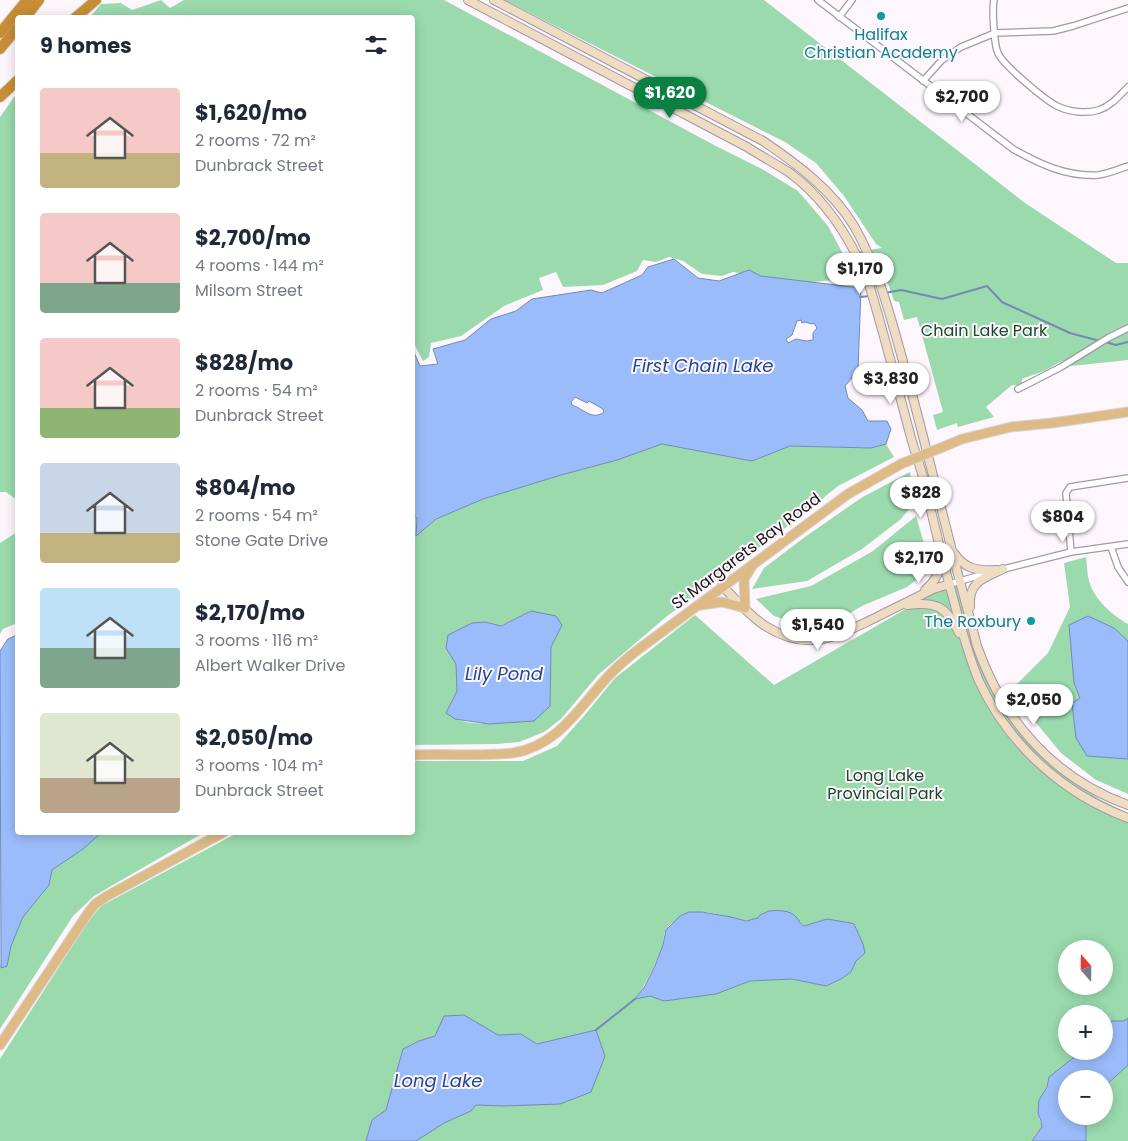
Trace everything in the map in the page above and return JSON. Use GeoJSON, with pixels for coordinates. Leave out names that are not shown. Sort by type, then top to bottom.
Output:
{"type":"FeatureCollection","features":[{"type":"Feature","properties":{"kind":"highway"},"geometry":{"type":"LineString","coordinates":[[2,30],[26,0]]}},
{"type":"Feature","properties":{"kind":"highway"},"geometry":{"type":"LineString","coordinates":[[27,15],[39,0]]}},
{"type":"Feature","properties":{"kind":"highway"},"geometry":{"type":"LineString","coordinates":[[78,15],[96,0]]}},
{"type":"Feature","properties":{"kind":"highway"},"geometry":{"type":"LineString","coordinates":[[0,49],[15,31]]}},
{"type":"Feature","properties":{"kind":"highway"},"geometry":{"type":"LineString","coordinates":[[0,97],[15,83]]}},
{"type":"Feature","properties":{"kind":"main road"},"geometry":{"type":"LineString","coordinates":[[468,0],[747,147],[790,174],[821,203],[842,230],[867,278],[923,478],[941,555],[979,680],[991,704],[1012,735],[1026,751],[1050,773],[1076,792],[1128,818]]}},
{"type":"Feature","properties":{"kind":"main road"},"geometry":{"type":"LineString","coordinates":[[494,0],[763,141],[790,159],[824,189],[841,208],[870,257],[877,274],[931,464],[977,646],[989,677],[1004,706],[1041,750],[1073,777],[1101,793],[1128,804]]}},
{"type":"Feature","properties":{"kind":"main road","name":"St Margarets Bay Road"},"geometry":{"type":"LineString","coordinates":[[415,755],[466,756],[499,754],[524,750],[543,743],[566,725],[614,670],[635,652],[848,494],[902,464],[962,439],[1010,427],[1052,424],[1128,412]]}},
{"type":"Feature","properties":{"kind":"main road"},"geometry":{"type":"LineString","coordinates":[[951,548],[957,558],[970,568],[982,571],[1003,569]]}},
{"type":"Feature","properties":{"kind":"main road"},"geometry":{"type":"LineString","coordinates":[[899,606],[931,585],[940,570],[941,555]]}},
{"type":"Feature","properties":{"kind":"main road"},"geometry":{"type":"LineString","coordinates":[[745,608],[744,579],[754,563]]}},
{"type":"Feature","properties":{"kind":"main road"},"geometry":{"type":"LineString","coordinates":[[971,621],[970,601],[972,588],[984,578],[1003,569]]}},
{"type":"Feature","properties":{"kind":"main road"},"geometry":{"type":"LineString","coordinates":[[722,586],[758,621],[773,631],[790,637],[813,640],[838,636],[934,589],[950,584]]}},
{"type":"Feature","properties":{"kind":"main road"},"geometry":{"type":"LineString","coordinates":[[694,608],[705,603],[722,602],[745,608]]}},
{"type":"Feature","properties":{"kind":"main road"},"geometry":{"type":"LineString","coordinates":[[899,606],[924,603],[939,606],[956,625],[968,647]]}},
{"type":"Feature","properties":{"kind":"main road"},"geometry":{"type":"LineString","coordinates":[[0,1045],[95,904],[219,835]]}},
{"type":"Feature","properties":{"kind":"street"},"geometry":{"type":"LineString","coordinates":[[818,0],[1013,150],[1040,164],[1068,173],[1099,175],[1128,166]]}},
{"type":"Feature","properties":{"kind":"street"},"geometry":{"type":"LineString","coordinates":[[839,17],[852,0]]}},
{"type":"Feature","properties":{"kind":"street"},"geometry":{"type":"LineString","coordinates":[[994,0],[992,8],[997,51],[1003,62],[1057,106],[1072,111],[1087,112],[1099,110],[1111,104],[1128,87]]}},
{"type":"Feature","properties":{"kind":"street"},"geometry":{"type":"LineString","coordinates":[[923,80],[942,60],[961,47],[995,33],[1053,31],[1128,8]]}},
{"type":"Feature","properties":{"kind":"street"},"geometry":{"type":"LineString","coordinates":[[1018,389],[1062,367],[1108,338],[1128,328]]}},
{"type":"Feature","properties":{"kind":"street"},"geometry":{"type":"LineString","coordinates":[[1071,552],[1066,493],[1070,487],[1128,478]]}},
{"type":"Feature","properties":{"kind":"street"},"geometry":{"type":"LineString","coordinates":[[950,584],[1071,552],[1128,544]]}},
{"type":"Feature","properties":{"kind":"street"},"geometry":{"type":"LineString","coordinates":[[1111,547],[1118,567],[1128,582]]}},
{"type":"Feature","properties":{"kind":"green space","name":"Chain Lake Park"},"geometry":{"type":"Polygon","coordinates":[[[161,0],[170,8],[184,0],[444,0],[762,169],[798,191],[828,226],[843,254],[882,248],[876,244],[844,196],[816,163],[785,142],[504,0],[764,0],[1025,203],[1116,263],[1128,263],[1128,360],[1071,366],[1062,361],[1044,371],[1022,379],[1022,386],[1012,385],[986,407],[994,417],[958,427],[957,423],[937,430],[933,415],[943,412],[917,317],[904,320],[899,302],[894,301],[888,283],[881,274],[880,267],[843,273],[843,279],[803,283],[733,272],[722,276],[702,274],[683,261],[669,257],[656,262],[643,260],[637,271],[603,285],[563,287],[556,272],[539,278],[543,290],[504,306],[461,336],[431,343],[429,357],[423,361],[415,346],[415,15],[92,15],[101,4],[121,3],[132,10],[161,0]]]}},
{"type":"Feature","properties":{"kind":"green space"},"geometry":{"type":"Polygon","coordinates":[[[15,96],[15,499],[6,492],[0,492],[0,117],[15,96]]]}},
{"type":"Feature","properties":{"kind":"green space"},"geometry":{"type":"Polygon","coordinates":[[[662,444],[752,461],[790,446],[870,448],[886,444],[894,457],[838,486],[800,517],[666,617],[598,675],[561,719],[544,732],[519,742],[415,745],[415,516],[417,518],[416,535],[436,519],[483,499],[617,460],[662,444]],[[531,611],[500,626],[485,622],[456,664],[457,691],[447,713],[458,720],[484,723],[511,718],[550,706],[551,647],[562,624],[531,611]]]}},
{"type":"Feature","properties":{"kind":"green space"},"geometry":{"type":"Polygon","coordinates":[[[910,472],[914,503],[901,519],[862,549],[807,581],[752,589],[764,568],[805,537],[861,498],[910,472]]]}},
{"type":"Feature","properties":{"kind":"green space"},"geometry":{"type":"Polygon","coordinates":[[[916,516],[929,561],[924,574],[907,587],[862,606],[832,624],[799,624],[774,616],[756,599],[811,586],[873,551],[916,516]]]}},
{"type":"Feature","properties":{"kind":"green space"},"geometry":{"type":"Polygon","coordinates":[[[15,533],[15,624],[3,629],[0,634],[0,543],[15,533]]]}},
{"type":"Feature","properties":{"kind":"green space"},"geometry":{"type":"Polygon","coordinates":[[[1086,557],[1091,588],[1104,606],[1128,624],[1128,641],[1114,628],[1074,683],[1080,698],[1087,756],[1128,759],[1128,794],[1096,780],[1061,753],[1019,702],[1019,697],[1013,688],[1048,653],[1070,607],[1064,563],[1086,557]]]}},
{"type":"Feature","properties":{"kind":"green space","name":"Long Lake Provincial Park"},"geometry":{"type":"Polygon","coordinates":[[[956,580],[1002,705],[1072,780],[1101,800],[1128,813],[1128,1141],[1086,1141],[1086,1125],[1113,1125],[1113,1070],[1104,1070],[1104,1060],[1113,1060],[1113,1005],[1058,1005],[1058,1060],[1071,1060],[1049,1077],[1039,1117],[1042,1127],[1032,1141],[0,1141],[0,1059],[87,923],[101,906],[233,835],[415,835],[415,761],[523,761],[557,746],[615,678],[695,615],[774,685],[956,580]],[[772,911],[760,915],[758,918],[744,920],[697,912],[677,919],[666,930],[657,961],[635,999],[650,996],[664,1001],[716,994],[750,981],[792,979],[826,986],[851,972],[856,961],[860,937],[854,924],[833,920],[804,926],[794,915],[783,911],[772,911]]]}},
{"type":"Feature","properties":{"kind":"green space"},"geometry":{"type":"Polygon","coordinates":[[[99,835],[200,835],[94,896],[73,916],[0,1029],[0,962],[1,968],[7,966],[11,946],[23,917],[49,885],[52,870],[99,835]]]}},
{"type":"Feature","properties":{"kind":"water","name":"First Chain Lake"},"geometry":{"type":"Polygon","coordinates":[[[674,259],[698,278],[719,281],[749,270],[761,276],[861,288],[858,371],[845,386],[848,398],[862,410],[868,421],[887,421],[891,429],[886,444],[871,448],[790,446],[752,461],[662,444],[617,460],[483,499],[436,519],[416,536],[415,355],[420,366],[438,364],[433,349],[465,340],[491,319],[516,311],[532,299],[591,290],[602,293],[642,275],[648,267],[674,259]],[[801,320],[797,321],[792,335],[786,339],[788,343],[796,339],[813,340],[813,333],[817,328],[814,323],[802,323],[801,320]],[[575,397],[571,402],[572,405],[592,415],[604,412],[603,409],[589,401],[587,403],[575,397]]]}},
{"type":"Feature","properties":{"kind":"water","name":"Lily Pond"},"geometry":{"type":"Polygon","coordinates":[[[531,611],[556,616],[562,625],[551,647],[550,706],[534,721],[489,724],[455,719],[446,713],[457,691],[456,664],[446,648],[448,635],[472,623],[485,622],[501,626],[531,611]]]}},
{"type":"Feature","properties":{"kind":"water"},"geometry":{"type":"Polygon","coordinates":[[[1088,616],[1114,628],[1128,641],[1128,759],[1087,756],[1076,738],[1072,703],[1080,698],[1074,683],[1069,625],[1088,616]]]}},
{"type":"Feature","properties":{"kind":"water"},"geometry":{"type":"Polygon","coordinates":[[[15,636],[15,835],[99,835],[83,849],[52,870],[49,885],[23,917],[11,946],[7,966],[1,968],[0,651],[8,639],[15,636]]]}},
{"type":"Feature","properties":{"kind":"water"},"geometry":{"type":"Polygon","coordinates":[[[769,911],[791,913],[804,926],[827,919],[854,924],[865,953],[856,961],[851,972],[826,986],[792,979],[750,981],[716,994],[664,1001],[650,996],[635,999],[645,986],[655,966],[663,945],[666,930],[680,916],[689,912],[702,912],[746,921],[758,918],[769,911]]]}},
{"type":"Feature","properties":{"kind":"water","name":"Long Lake"},"geometry":{"type":"Polygon","coordinates":[[[464,1015],[498,1035],[521,1034],[537,1044],[596,1030],[605,1056],[591,1092],[560,1104],[476,1105],[471,1111],[444,1123],[416,1141],[366,1141],[372,1120],[386,1110],[403,1049],[435,1036],[444,1016],[464,1015]]]}},
{"type":"Feature","properties":{"kind":"water"},"geometry":{"type":"Polygon","coordinates":[[[1128,1018],[1128,1065],[1113,1079],[1113,1070],[1058,1070],[1058,1125],[1086,1125],[1086,1141],[1032,1141],[1042,1127],[1038,1113],[1039,1100],[1047,1087],[1049,1077],[1071,1060],[1113,1060],[1113,1021],[1124,1021],[1128,1018]]]}},
{"type":"Feature","properties":{"kind":"waterway"},"geometry":{"type":"LineString","coordinates":[[885,293],[901,290],[942,299],[987,286],[1002,302],[1070,333],[1100,341]]}},
{"type":"Feature","properties":{"kind":"waterway"},"geometry":{"type":"LineString","coordinates":[[860,297],[870,296]]}},
{"type":"Feature","properties":{"kind":"waterway"},"geometry":{"type":"LineString","coordinates":[[1105,342],[1116,345],[1128,342]]}},
{"type":"Feature","properties":{"kind":"waterway"},"geometry":{"type":"LineString","coordinates":[[596,1030],[635,999]]}},
{"type":"Feature","properties":{"kind":"place","name":"Halifax Christian Academy"},"geometry":{"type":"Point","coordinates":[881,16]}},
{"type":"Feature","properties":{"kind":"place","name":"The Roxbury"},"geometry":{"type":"Point","coordinates":[1031,621]}}]}
